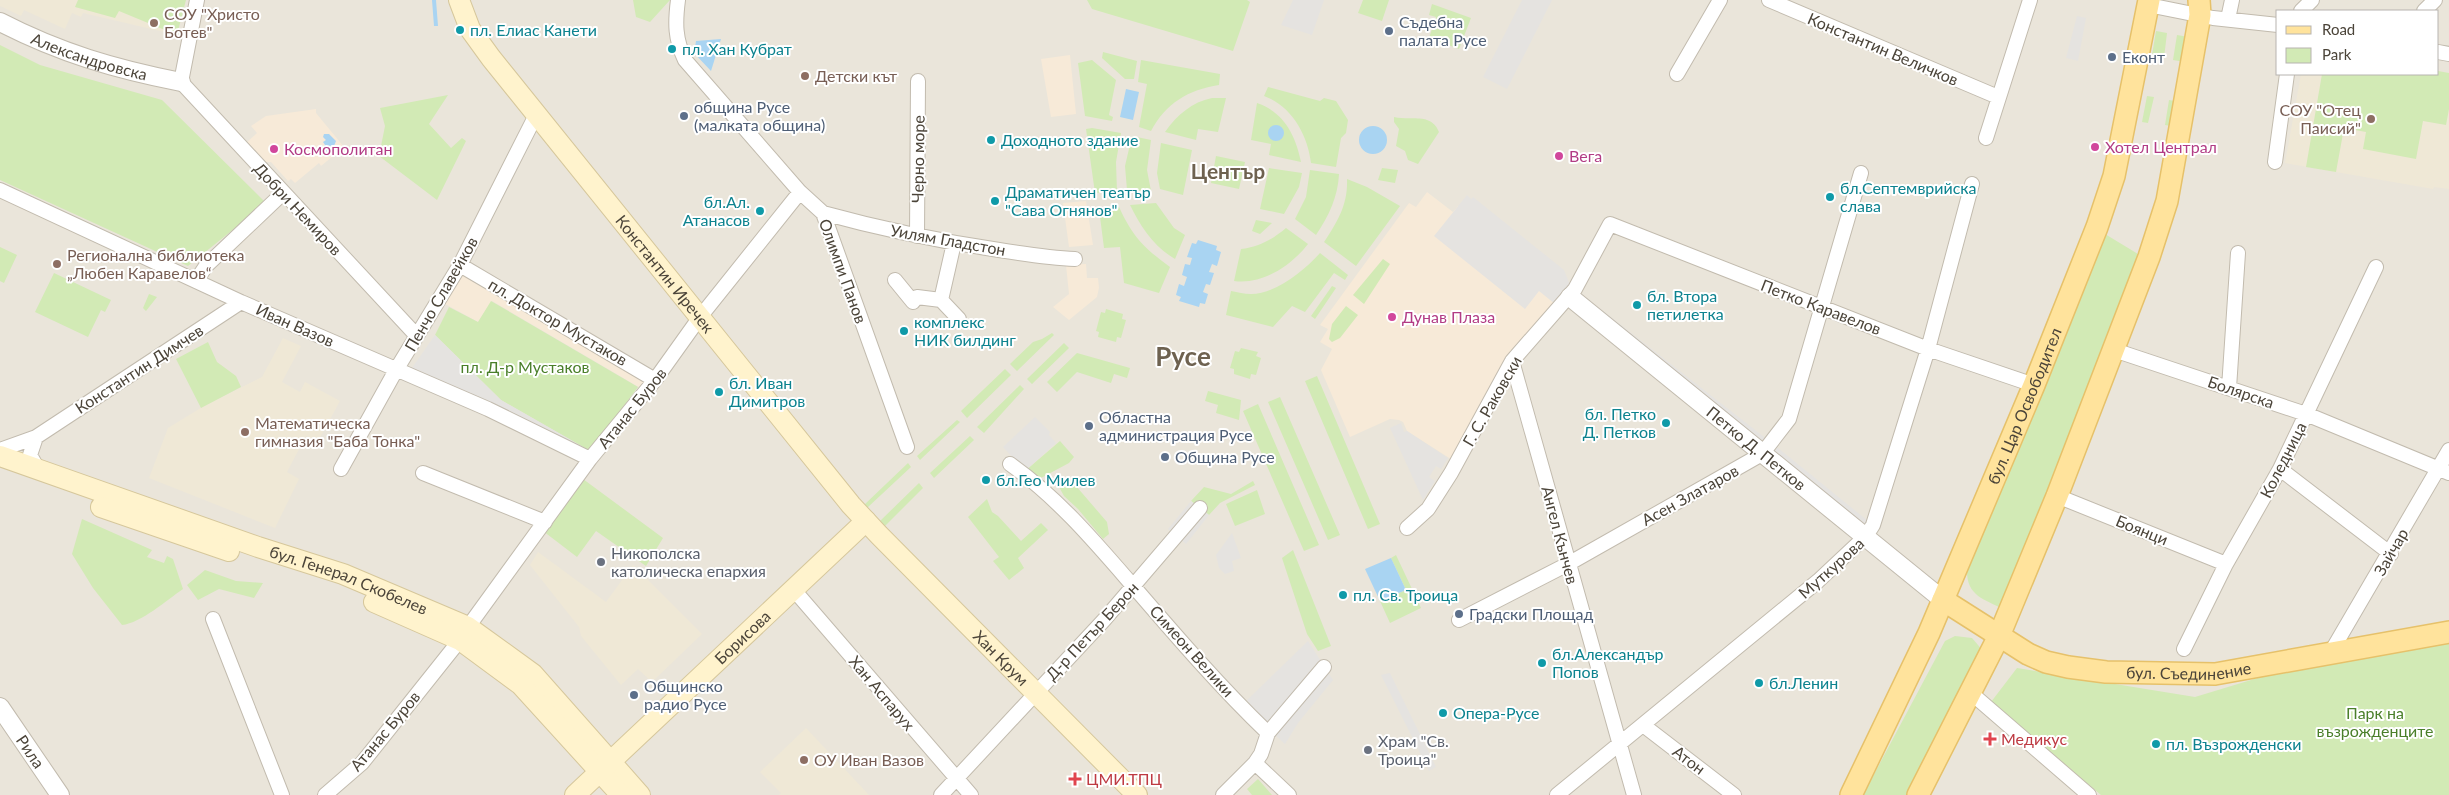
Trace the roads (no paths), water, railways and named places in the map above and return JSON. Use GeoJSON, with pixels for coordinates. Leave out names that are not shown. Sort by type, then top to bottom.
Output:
{"type":"FeatureCollection","features":[{"type":"Feature","properties":{"kind":"main road","name":"Константин Иречек"},"geometry":{"type":"LineString","coordinates":[[459,0],[472,34],[866,522]]}},
{"type":"Feature","properties":{"kind":"main road","name":"бул. Цар Освободител"},"geometry":{"type":"LineString","coordinates":[[1851,795],[1929,633],[2034,385],[2097,227],[2114,176],[2149,3]]}},
{"type":"Feature","properties":{"kind":"main road"},"geometry":{"type":"LineString","coordinates":[[1918,795],[1999,636],[2057,496],[2149,257],[2167,201],[2200,8]]}},
{"type":"Feature","properties":{"kind":"main road","name":"бул. Генерал Скобелев"},"geometry":{"type":"LineString","coordinates":[[0,456],[258,547],[343,574],[464,634],[533,674],[605,766],[621,795]]}},
{"type":"Feature","properties":{"kind":"main road","name":"бул. Генерал Скобелев"},"geometry":{"type":"LineString","coordinates":[[0,470],[162,530],[338,586],[464,634]]}},
{"type":"Feature","properties":{"kind":"main road","name":"Борисова"},"geometry":{"type":"LineString","coordinates":[[575,795],[866,522]]}},
{"type":"Feature","properties":{"kind":"main road","name":"Хан Крум"},"geometry":{"type":"LineString","coordinates":[[866,522],[1137,795]]}},
{"type":"Feature","properties":{"kind":"main road","name":"бул. Съединение"},"geometry":{"type":"LineString","coordinates":[[1942,600],[2028,654],[2046,662],[2084,670],[2106,672],[2215,674],[2449,632]]}},
{"type":"Feature","properties":{"kind":"main road","name":"бул. Генерал Скобелев"},"geometry":{"type":"LineString","coordinates":[[605,766],[640,795]]}},
{"type":"Feature","properties":{"kind":"street"},"geometry":{"type":"LineString","coordinates":[[181,82],[197,0]]}},
{"type":"Feature","properties":{"kind":"street","name":"Олимпи Панов"},"geometry":{"type":"LineString","coordinates":[[678,0],[675,27],[678,44],[685,60],[800,192],[823,213],[907,447]]}},
{"type":"Feature","properties":{"kind":"street"},"geometry":{"type":"LineString","coordinates":[[1677,74],[1720,0]]}},
{"type":"Feature","properties":{"kind":"street","name":"Константин Величков"},"geometry":{"type":"LineString","coordinates":[[1769,0],[1998,97]]}},
{"type":"Feature","properties":{"kind":"street"},"geometry":{"type":"LineString","coordinates":[[1986,138],[2030,0]]}},
{"type":"Feature","properties":{"kind":"street"},"geometry":{"type":"LineString","coordinates":[[2228,19],[2232,0]]}},
{"type":"Feature","properties":{"kind":"street"},"geometry":{"type":"LineString","coordinates":[[2302,10],[2312,0]]}},
{"type":"Feature","properties":{"kind":"street"},"geometry":{"type":"LineString","coordinates":[[2425,10],[2435,0]]}},
{"type":"Feature","properties":{"kind":"street"},"geometry":{"type":"LineString","coordinates":[[2149,3],[2200,8],[2228,19],[2276,25]]}},
{"type":"Feature","properties":{"kind":"street","name":"Александровска"},"geometry":{"type":"LineString","coordinates":[[0,22],[48,46],[79,58],[181,82]]}},
{"type":"Feature","properties":{"kind":"street"},"geometry":{"type":"LineString","coordinates":[[2275,162],[2287,75]]}},
{"type":"Feature","properties":{"kind":"street","name":"Черно море"},"geometry":{"type":"LineString","coordinates":[[917,236],[918,81]]}},
{"type":"Feature","properties":{"kind":"street","name":"Добри Немиров"},"geometry":{"type":"LineString","coordinates":[[181,82],[416,335]]}},
{"type":"Feature","properties":{"kind":"street","name":"Пенчо Славейков"},"geometry":{"type":"LineString","coordinates":[[341,469],[416,335],[460,265],[536,115]]}},
{"type":"Feature","properties":{"kind":"street","name":"Асен Златаров"},"geometry":{"type":"LineString","coordinates":[[1459,620],[1568,564],[1762,454],[1789,419],[1861,173]]}},
{"type":"Feature","properties":{"kind":"street","name":"Муткурова"},"geometry":{"type":"LineString","coordinates":[[1558,795],[1818,581],[1866,536],[1872,525],[1928,349],[1972,184]]}},
{"type":"Feature","properties":{"kind":"street","name":"Иван Вазов"},"geometry":{"type":"LineString","coordinates":[[0,190],[242,302],[488,409],[590,459]]}},
{"type":"Feature","properties":{"kind":"street","name":"Атанас Буров"},"geometry":{"type":"LineString","coordinates":[[325,795],[362,763],[464,634],[590,459],[655,380],[700,317],[800,192]]}},
{"type":"Feature","properties":{"kind":"street"},"geometry":{"type":"LineString","coordinates":[[196,281],[206,266],[283,193]]}},
{"type":"Feature","properties":{"kind":"street","name":"Уилям Гладстон"},"geometry":{"type":"LineString","coordinates":[[823,213],[954,243],[1057,259],[1074,259]]}},
{"type":"Feature","properties":{"kind":"street","name":"Петко Каравелов"},"geometry":{"type":"LineString","coordinates":[[1610,224],[1928,349],[2034,385]]}},
{"type":"Feature","properties":{"kind":"street","name":"Г. С. Раковски"},"geometry":{"type":"LineString","coordinates":[[1407,528],[1428,510],[1482,418],[1512,361],[1570,297],[1610,224]]}},
{"type":"Feature","properties":{"kind":"street"},"geometry":{"type":"LineString","coordinates":[[941,300],[954,243]]}},
{"type":"Feature","properties":{"kind":"street"},"geometry":{"type":"LineString","coordinates":[[2229,388],[2238,253]]}},
{"type":"Feature","properties":{"kind":"street","name":"пл. Доктор Мустаков"},"geometry":{"type":"LineString","coordinates":[[460,265],[655,380]]}},
{"type":"Feature","properties":{"kind":"street","name":"Коледница"},"geometry":{"type":"LineString","coordinates":[[2184,649],[2226,564],[2280,469],[2376,267]]}},
{"type":"Feature","properties":{"kind":"street"},"geometry":{"type":"LineString","coordinates":[[895,280],[913,302],[918,297],[941,300],[959,319]]}},
{"type":"Feature","properties":{"kind":"street","name":"Петко Д. Петков"},"geometry":{"type":"LineString","coordinates":[[1570,297],[1762,454],[1866,536],[1942,600]]}},
{"type":"Feature","properties":{"kind":"street","name":"Константин Димчев"},"geometry":{"type":"LineString","coordinates":[[0,450],[36,436],[242,302]]}},
{"type":"Feature","properties":{"kind":"street","name":"Болярска"},"geometry":{"type":"LineString","coordinates":[[2114,350],[2306,414],[2444,471]]}},
{"type":"Feature","properties":{"kind":"street","name":"Ангел Кънчев"},"geometry":{"type":"LineString","coordinates":[[1512,361],[1634,795]]}},
{"type":"Feature","properties":{"kind":"street"},"geometry":{"type":"LineString","coordinates":[[36,436],[30,455],[39,471]]}},
{"type":"Feature","properties":{"kind":"street","name":"Зайчар"},"geometry":{"type":"LineString","coordinates":[[2332,652],[2444,471],[2449,450]]}},
{"type":"Feature","properties":{"kind":"street","name":"Симеон Велики"},"geometry":{"type":"LineString","coordinates":[[1010,464],[1040,486],[1089,536],[1203,665],[1268,733]]}},
{"type":"Feature","properties":{"kind":"street"},"geometry":{"type":"LineString","coordinates":[[2280,469],[2391,554]]}},
{"type":"Feature","properties":{"kind":"street"},"geometry":{"type":"LineString","coordinates":[[423,473],[544,522]]}},
{"type":"Feature","properties":{"kind":"street","name":"Боянци"},"geometry":{"type":"LineString","coordinates":[[2057,496],[2226,564]]}},
{"type":"Feature","properties":{"kind":"street","name":"Д-р Петър Берон"},"geometry":{"type":"LineString","coordinates":[[940,795],[1133,586],[1200,508]]}},
{"type":"Feature","properties":{"kind":"street","name":"Хан Аспарух"},"geometry":{"type":"LineString","coordinates":[[794,590],[955,779],[971,795]]}},
{"type":"Feature","properties":{"kind":"street"},"geometry":{"type":"LineString","coordinates":[[213,619],[282,795]]}},
{"type":"Feature","properties":{"kind":"street"},"geometry":{"type":"LineString","coordinates":[[1222,795],[1255,763],[1261,754],[1268,733],[1324,668]]}},
{"type":"Feature","properties":{"kind":"street"},"geometry":{"type":"LineString","coordinates":[[1971,693],[2089,795]]}},
{"type":"Feature","properties":{"kind":"street","name":"Рила"},"geometry":{"type":"LineString","coordinates":[[0,707],[60,795]]}},
{"type":"Feature","properties":{"kind":"street","name":"Атон"},"geometry":{"type":"LineString","coordinates":[[1643,725],[1734,795]]}},
{"type":"Feature","properties":{"kind":"street"},"geometry":{"type":"LineString","coordinates":[[1255,763],[1289,795]]}},
{"type":"Feature","properties":{"kind":"water"},"geometry":{"type":"Polygon","coordinates":[[[432,0],[436,0],[438,26],[434,26],[432,0]]]}},
{"type":"Feature","properties":{"kind":"water"},"geometry":{"type":"Polygon","coordinates":[[[721,39],[711,71],[694,53],[696,41],[721,39]]]}},
{"type":"Feature","properties":{"kind":"water"},"geometry":{"type":"Polygon","coordinates":[[[1126,89],[1139,92],[1133,120],[1120,117],[1126,89]]]}},
{"type":"Feature","properties":{"kind":"water"},"geometry":{"type":"Polygon","coordinates":[[[1273,125],[1279,125],[1284,130],[1282,139],[1273,141],[1268,136],[1268,130],[1273,125]]]}},
{"type":"Feature","properties":{"kind":"water"},"geometry":{"type":"Polygon","coordinates":[[[1373,126],[1383,130],[1387,140],[1383,150],[1373,154],[1363,150],[1359,140],[1363,130],[1373,126]]]}},
{"type":"Feature","properties":{"kind":"water"},"geometry":{"type":"Polygon","coordinates":[[[324,134],[329,134],[336,141],[332,151],[324,152],[322,148],[325,145],[323,142],[326,140],[323,137],[324,134]]]}},
{"type":"Feature","properties":{"kind":"water"},"geometry":{"type":"Polygon","coordinates":[[[1198,240],[1217,246],[1216,250],[1221,252],[1217,266],[1212,264],[1209,272],[1214,273],[1210,285],[1206,284],[1203,292],[1208,294],[1205,304],[1200,303],[1199,307],[1179,301],[1181,297],[1176,295],[1179,284],[1184,286],[1187,277],[1182,275],[1185,264],[1190,265],[1192,258],[1187,257],[1192,243],[1196,244],[1198,240]]]}},
{"type":"Feature","properties":{"kind":"water"},"geometry":{"type":"Polygon","coordinates":[[[1391,558],[1406,590],[1380,601],[1365,569],[1391,558]]]}},
{"type":"Feature","properties":{"kind":"place","name":"СОУ \"Христо Ботев\""},"geometry":{"type":"Point","coordinates":[154,23]}},
{"type":"Feature","properties":{"kind":"place","name":"пл. Елиас Канети"},"geometry":{"type":"Point","coordinates":[460,30]}},
{"type":"Feature","properties":{"kind":"place","name":"Съдебна палата Русе"},"geometry":{"type":"Point","coordinates":[1389,31]}},
{"type":"Feature","properties":{"kind":"place","name":"пл. Хан Кубрат"},"geometry":{"type":"Point","coordinates":[672,49]}},
{"type":"Feature","properties":{"kind":"place","name":"Еконт"},"geometry":{"type":"Point","coordinates":[2112,57]}},
{"type":"Feature","properties":{"kind":"place","name":"Детски кът"},"geometry":{"type":"Point","coordinates":[805,76]}},
{"type":"Feature","properties":{"kind":"place","name":"община Русе (малката община)"},"geometry":{"type":"Point","coordinates":[684,116]}},
{"type":"Feature","properties":{"kind":"place","name":"СОУ \"Отец Паисий\""},"geometry":{"type":"Point","coordinates":[2371,119]}},
{"type":"Feature","properties":{"kind":"place","name":"Доходното здание"},"geometry":{"type":"Point","coordinates":[991,140]}},
{"type":"Feature","properties":{"kind":"place","name":"Хотел Централ"},"geometry":{"type":"Point","coordinates":[2095,147]}},
{"type":"Feature","properties":{"kind":"place","name":"Космополитан"},"geometry":{"type":"Point","coordinates":[274,149]}},
{"type":"Feature","properties":{"kind":"place","name":"Вега"},"geometry":{"type":"Point","coordinates":[1559,156]}},
{"type":"Feature","properties":{"kind":"place","name":"бл.Септемврийска слава"},"geometry":{"type":"Point","coordinates":[1830,197]}},
{"type":"Feature","properties":{"kind":"place","name":"Драматичен театър \"Сава Огнянов\""},"geometry":{"type":"Point","coordinates":[995,201]}},
{"type":"Feature","properties":{"kind":"place","name":"бл.Ал. Атанасов"},"geometry":{"type":"Point","coordinates":[760,211]}},
{"type":"Feature","properties":{"kind":"place","name":"Регионална библиотека „Любен Каравелов“"},"geometry":{"type":"Point","coordinates":[57,264]}},
{"type":"Feature","properties":{"kind":"place","name":"бл. Втора петилетка"},"geometry":{"type":"Point","coordinates":[1637,305]}},
{"type":"Feature","properties":{"kind":"place","name":"Дунав Плаза"},"geometry":{"type":"Point","coordinates":[1392,317]}},
{"type":"Feature","properties":{"kind":"place","name":"комплекс НИК билдинг"},"geometry":{"type":"Point","coordinates":[904,331]}},
{"type":"Feature","properties":{"kind":"place","name":"бл. Иван Димитров"},"geometry":{"type":"Point","coordinates":[719,392]}},
{"type":"Feature","properties":{"kind":"place","name":"бл. Петко Д. Петков"},"geometry":{"type":"Point","coordinates":[1666,423]}},
{"type":"Feature","properties":{"kind":"place","name":"Областна администрация Русе"},"geometry":{"type":"Point","coordinates":[1089,426]}},
{"type":"Feature","properties":{"kind":"place","name":"Математическа гимназия \"Баба Тонка\""},"geometry":{"type":"Point","coordinates":[245,432]}},
{"type":"Feature","properties":{"kind":"place","name":"Община Русе"},"geometry":{"type":"Point","coordinates":[1165,457]}},
{"type":"Feature","properties":{"kind":"place","name":"бл.Гео Милев"},"geometry":{"type":"Point","coordinates":[986,480]}},
{"type":"Feature","properties":{"kind":"place","name":"Никополска католическа епархия"},"geometry":{"type":"Point","coordinates":[601,562]}},
{"type":"Feature","properties":{"kind":"place","name":"пл. Св. Троица"},"geometry":{"type":"Point","coordinates":[1343,595]}},
{"type":"Feature","properties":{"kind":"place","name":"Градски Площад"},"geometry":{"type":"Point","coordinates":[1459,614]}},
{"type":"Feature","properties":{"kind":"place","name":"бл.Александър Попов"},"geometry":{"type":"Point","coordinates":[1542,663]}},
{"type":"Feature","properties":{"kind":"place","name":"бл.Ленин"},"geometry":{"type":"Point","coordinates":[1759,683]}},
{"type":"Feature","properties":{"kind":"place","name":"Общинско радио Русе"},"geometry":{"type":"Point","coordinates":[634,695]}},
{"type":"Feature","properties":{"kind":"place","name":"Опера-Русе"},"geometry":{"type":"Point","coordinates":[1443,713]}},
{"type":"Feature","properties":{"kind":"place","name":"Медикус"},"geometry":{"type":"Point","coordinates":[1990,739]}},
{"type":"Feature","properties":{"kind":"place","name":"пл. Възрожденски"},"geometry":{"type":"Point","coordinates":[2156,744]}},
{"type":"Feature","properties":{"kind":"place","name":"Храм \"Св. Троица\""},"geometry":{"type":"Point","coordinates":[1368,750]}},
{"type":"Feature","properties":{"kind":"place","name":"ОУ Иван Вазов"},"geometry":{"type":"Point","coordinates":[804,760]}},
{"type":"Feature","properties":{"kind":"place","name":"ЦМИ.ТПЦ"},"geometry":{"type":"Point","coordinates":[1075,779]}},
{"type":"Feature","properties":{"kind":"district","name":"Център"},"geometry":{"type":"Point","coordinates":[1228,172]}},
{"type":"Feature","properties":{"kind":"district","name":"Русе"},"geometry":{"type":"Point","coordinates":[1183,357]}},
{"type":"Feature","properties":{"kind":"park label","name":"пл. Д-р Мустаков"},"geometry":{"type":"Point","coordinates":[525,367]}},
{"type":"Feature","properties":{"kind":"park label","name":"Парк на възрожденците"},"geometry":{"type":"Point","coordinates":[2375,722]}}]}
